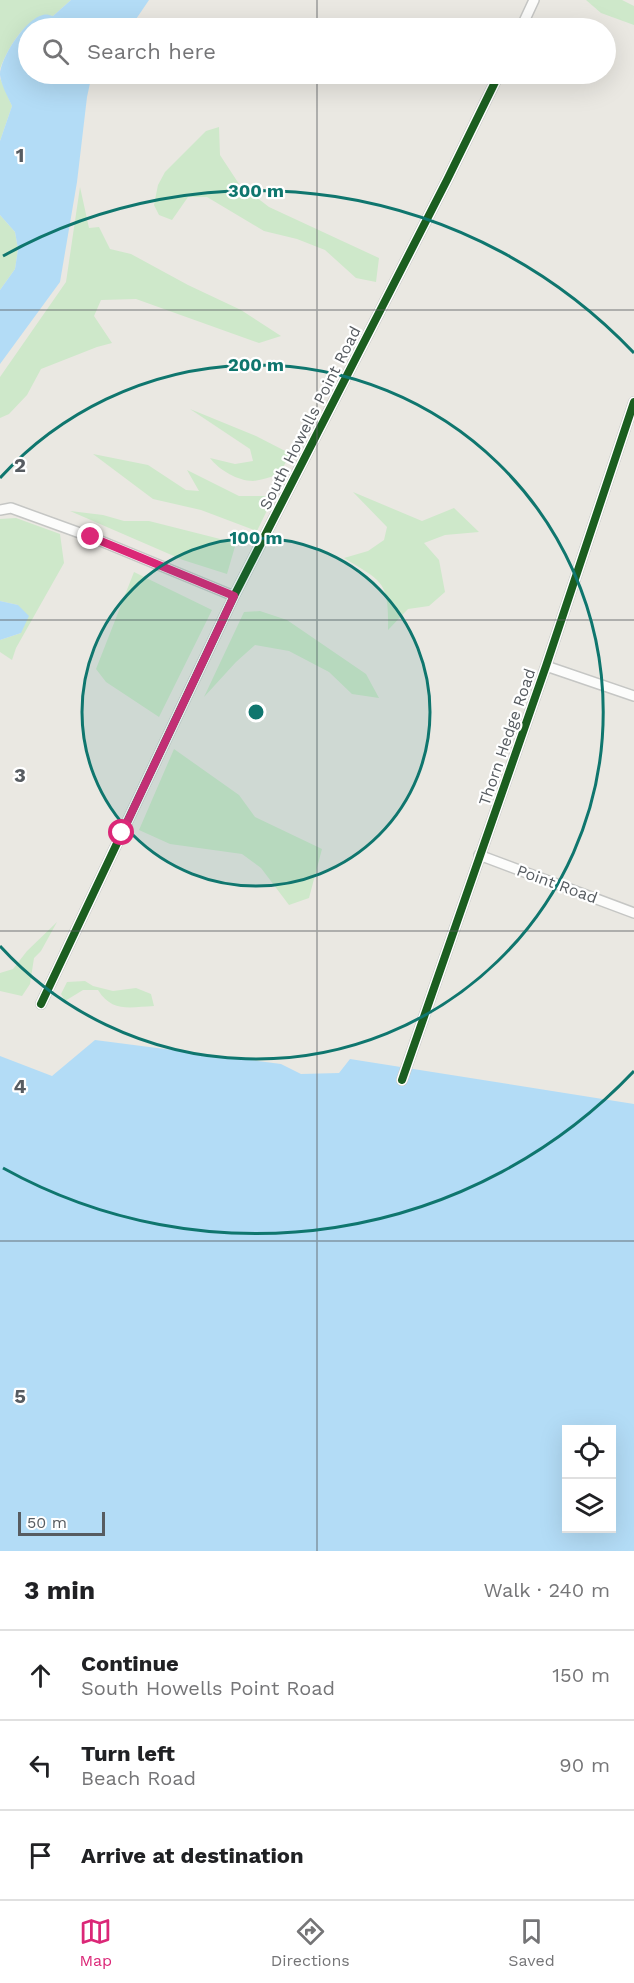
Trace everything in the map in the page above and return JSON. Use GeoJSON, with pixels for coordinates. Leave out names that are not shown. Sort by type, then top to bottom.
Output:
{"type":"FeatureCollection","features":[{"type":"Feature","properties":{"kind":"street"},"geometry":{"type":"LineString","coordinates":[[525,18],[534,0]]}},
{"type":"Feature","properties":{"kind":"street","name":"South Howells Point Road"},"geometry":{"type":"LineString","coordinates":[[40,1004],[234,596],[494,84]]}},
{"type":"Feature","properties":{"kind":"street","name":"Thorn Hedge Road"},"geometry":{"type":"LineString","coordinates":[[402,1080],[546,666],[634,402]]}},
{"type":"Feature","properties":{"kind":"street"},"geometry":{"type":"LineString","coordinates":[[0,510],[11,508],[91,537],[234,596]]}},
{"type":"Feature","properties":{"kind":"street"},"geometry":{"type":"LineString","coordinates":[[546,666],[634,696]]}},
{"type":"Feature","properties":{"kind":"street","name":"Point Road"},"geometry":{"type":"LineString","coordinates":[[479,855],[634,912]]}},
{"type":"Feature","properties":{"kind":"green space"},"geometry":{"type":"Polygon","coordinates":[[[0,0],[71,0],[53,16],[18,18],[18,36],[0,69],[0,0]]]}},
{"type":"Feature","properties":{"kind":"green space"},"geometry":{"type":"Polygon","coordinates":[[[586,0],[622,0],[634,6],[634,25],[616,18],[601,13],[586,0]]]}},
{"type":"Feature","properties":{"kind":"green space"},"geometry":{"type":"Polygon","coordinates":[[[0,78],[12,106],[0,141],[0,78]]]}},
{"type":"Feature","properties":{"kind":"green space"},"geometry":{"type":"Polygon","coordinates":[[[219,127],[220,155],[239,184],[269,207],[379,258],[376,282],[356,278],[325,250],[297,239],[264,231],[207,197],[188,197],[172,220],[159,215],[154,205],[158,185],[165,172],[206,131],[219,127]]]}},
{"type":"Feature","properties":{"kind":"green space"},"geometry":{"type":"Polygon","coordinates":[[[80,187],[89,228],[99,227],[110,249],[131,254],[241,310],[281,336],[259,343],[136,299],[101,300],[94,316],[112,343],[41,369],[27,395],[9,414],[0,418],[0,377],[66,282],[80,187]]]}},
{"type":"Feature","properties":{"kind":"green space"},"geometry":{"type":"Polygon","coordinates":[[[0,215],[15,232],[18,249],[15,269],[0,290],[0,215]]]}},
{"type":"Feature","properties":{"kind":"green space"},"geometry":{"type":"Polygon","coordinates":[[[190,409],[256,436],[291,454],[278,475],[253,481],[235,477],[218,467],[210,458],[235,464],[253,461],[250,449],[190,409]]]}},
{"type":"Feature","properties":{"kind":"green space"},"geometry":{"type":"Polygon","coordinates":[[[93,454],[148,465],[186,490],[199,491],[187,470],[239,496],[274,496],[257,531],[201,510],[153,499],[93,454]]]}},
{"type":"Feature","properties":{"kind":"green space"},"geometry":{"type":"Polygon","coordinates":[[[353,492],[422,521],[454,508],[479,532],[445,535],[424,543],[439,560],[445,592],[429,606],[408,609],[388,630],[387,601],[381,585],[367,572],[344,558],[368,551],[384,540],[387,527],[353,492]]]}},
{"type":"Feature","properties":{"kind":"green space"},"geometry":{"type":"Polygon","coordinates":[[[70,511],[103,515],[124,521],[149,521],[236,543],[227,574],[183,560],[70,511]]]}},
{"type":"Feature","properties":{"kind":"green space"},"geometry":{"type":"Polygon","coordinates":[[[16,518],[60,534],[64,563],[16,648],[12,660],[0,652],[0,640],[21,633],[18,605],[0,601],[0,519],[16,518]]]}},
{"type":"Feature","properties":{"kind":"green space"},"geometry":{"type":"Polygon","coordinates":[[[134,572],[212,610],[159,717],[106,682],[96,669],[134,572]]]}},
{"type":"Feature","properties":{"kind":"green space"},"geometry":{"type":"Polygon","coordinates":[[[260,611],[287,620],[366,674],[379,698],[352,694],[329,672],[289,651],[255,645],[204,697],[244,612],[260,611]]]}},
{"type":"Feature","properties":{"kind":"green space"},"geometry":{"type":"Polygon","coordinates":[[[174,749],[239,795],[255,817],[322,849],[309,898],[289,905],[261,868],[242,854],[170,844],[139,830],[174,749]]]}},
{"type":"Feature","properties":{"kind":"green space"},"geometry":{"type":"Polygon","coordinates":[[[57,922],[41,951],[34,958],[30,984],[22,996],[0,991],[0,973],[13,969],[27,951],[57,922]]]}},
{"type":"Feature","properties":{"kind":"green space"},"geometry":{"type":"Polygon","coordinates":[[[85,981],[93,986],[113,991],[136,988],[151,994],[154,1006],[123,1007],[116,1005],[103,997],[98,990],[83,990],[65,1001],[61,994],[67,982],[85,981]]]}},
{"type":"Feature","properties":{"kind":"water"},"geometry":{"type":"Polygon","coordinates":[[[71,0],[149,0],[137,18],[36,18],[43,15],[53,16],[71,0]]]}},
{"type":"Feature","properties":{"kind":"water"},"geometry":{"type":"Polygon","coordinates":[[[18,36],[18,84],[90,84],[77,182],[60,282],[0,364],[0,290],[15,269],[18,249],[15,232],[0,215],[0,141],[12,106],[0,75],[4,59],[18,36]]]}},
{"type":"Feature","properties":{"kind":"water"},"geometry":{"type":"Polygon","coordinates":[[[0,601],[18,605],[29,616],[21,633],[0,640],[0,601]]]}},
{"type":"Feature","properties":{"kind":"water"},"geometry":{"type":"Polygon","coordinates":[[[95,1040],[281,1064],[301,1074],[339,1073],[350,1059],[634,1104],[634,1551],[0,1551],[0,1056],[52,1076],[95,1040]]]}},
{"type":"Feature","properties":{"kind":"cycle path"},"geometry":{"type":"LineString","coordinates":[[41,1004],[234,596],[494,84]]}},
{"type":"Feature","properties":{"kind":"cycle path"},"geometry":{"type":"LineString","coordinates":[[402,1080],[546,666],[634,402]]}},
{"type":"Feature","properties":{"kind":"route"},"geometry":{"type":"LineString","coordinates":[[91,537],[234,596],[122,833]]}}]}
